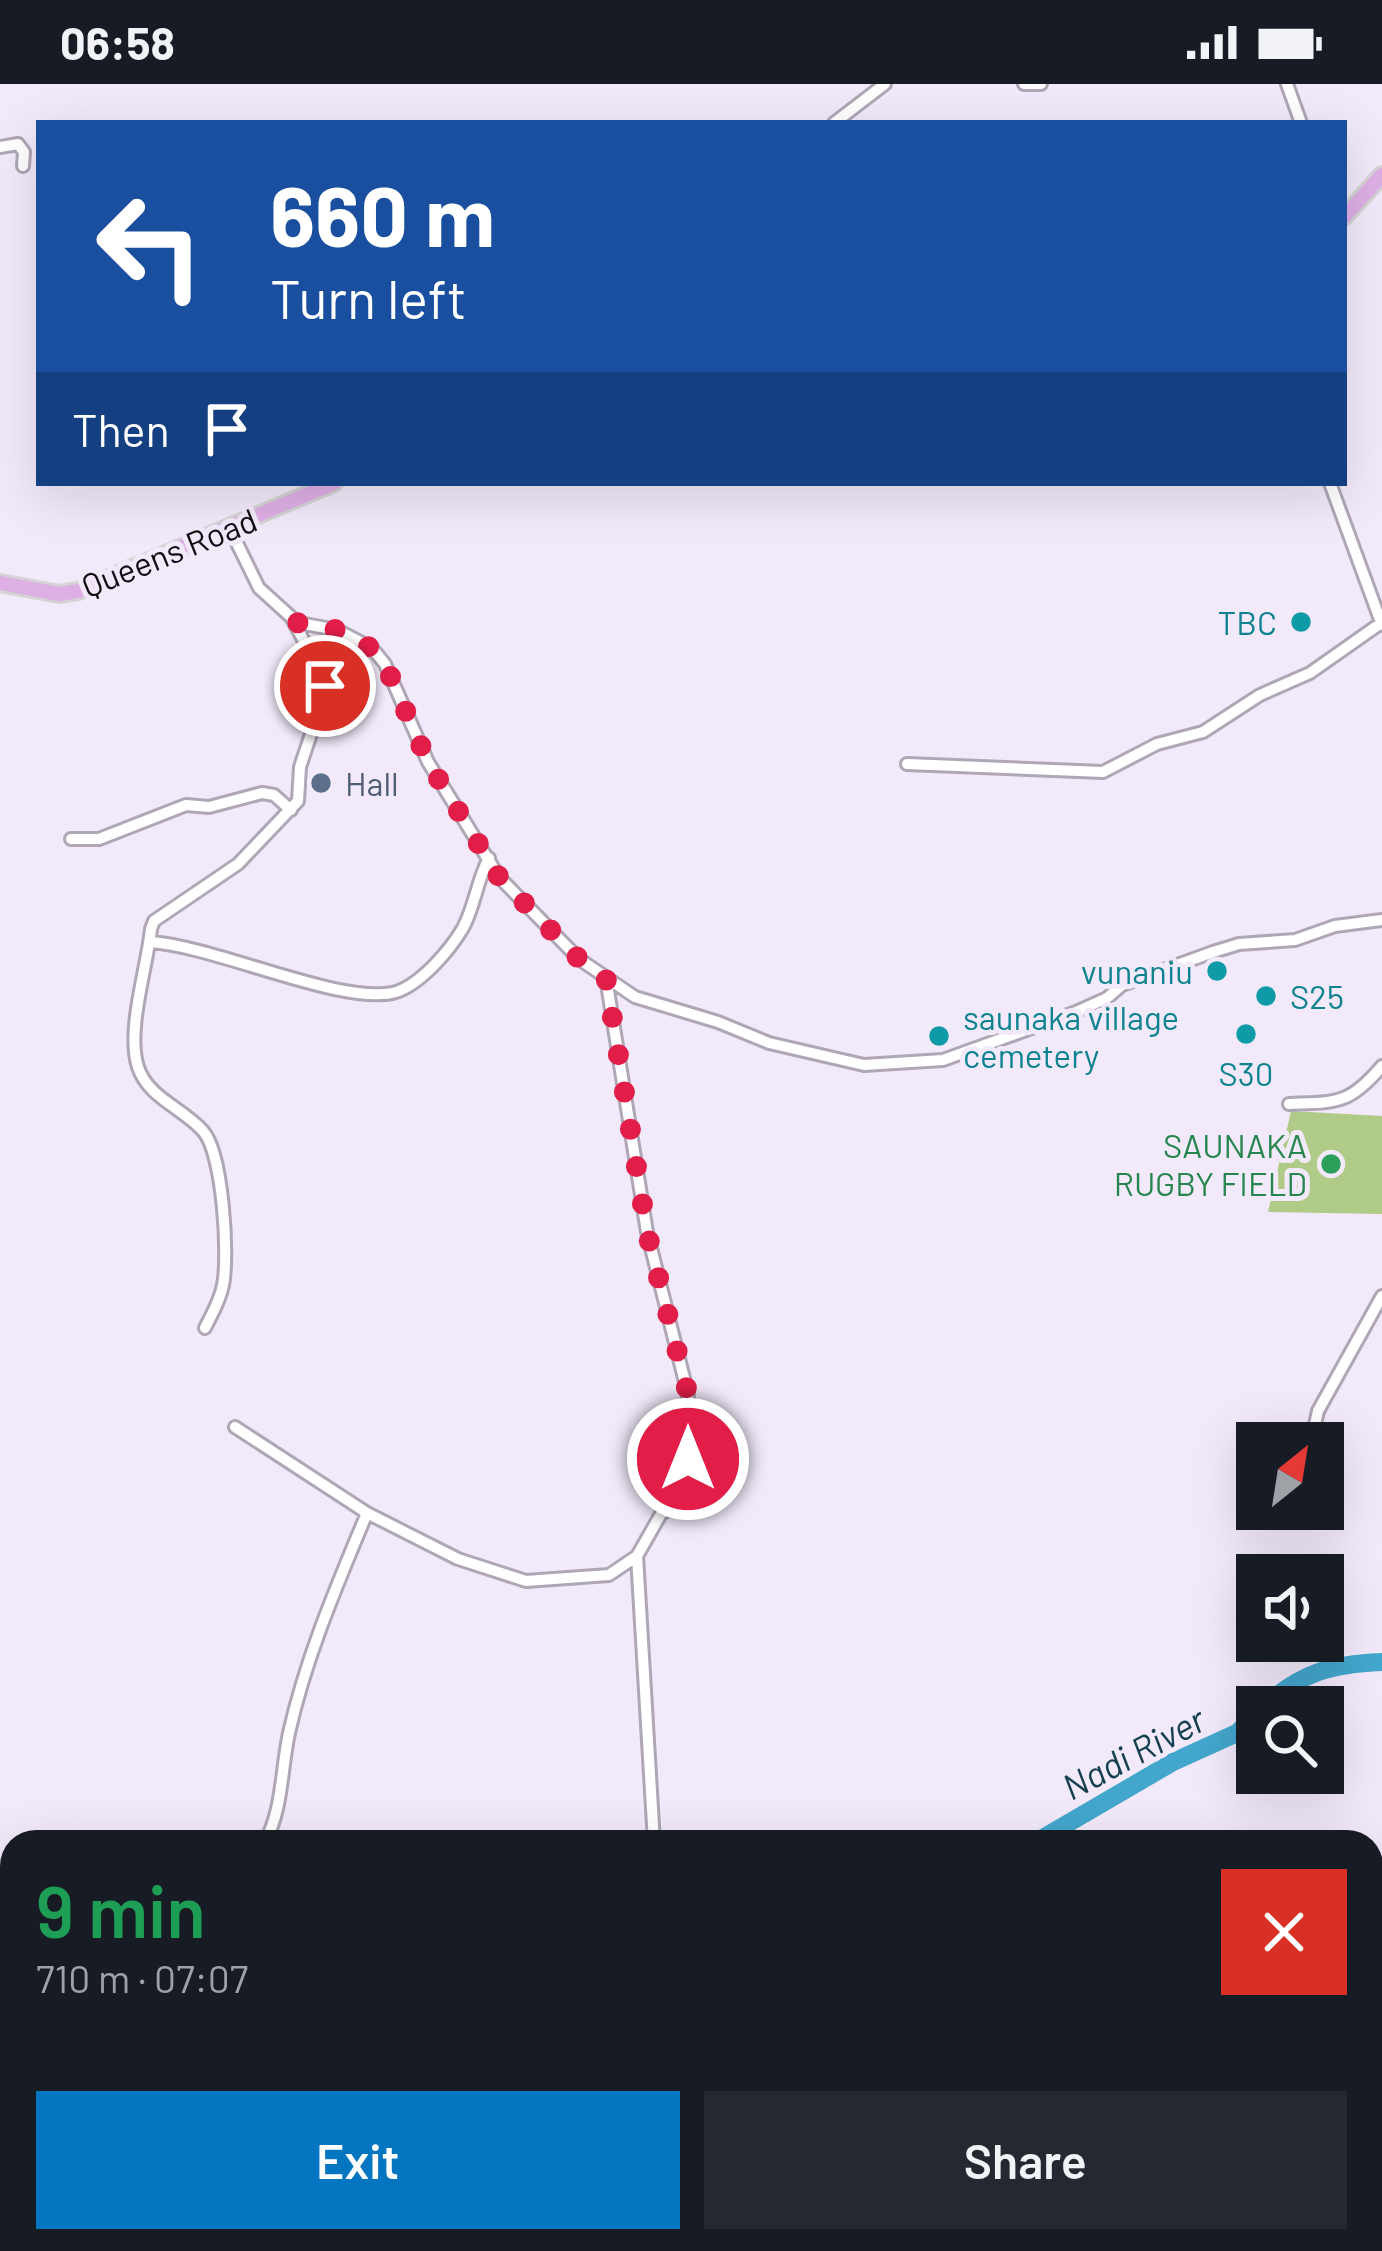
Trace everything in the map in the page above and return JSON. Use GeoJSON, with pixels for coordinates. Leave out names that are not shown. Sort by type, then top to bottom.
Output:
{"type":"FeatureCollection","features":[{"type":"Feature","properties":{"kind":"main road"},"geometry":{"type":"LineString","coordinates":[[1347,215],[1382,176]]}},
{"type":"Feature","properties":{"kind":"main road","name":"Queens Road"},"geometry":{"type":"LineString","coordinates":[[0,583],[59,594],[78,591],[327,486]]}},
{"type":"Feature","properties":{"kind":"street"},"geometry":{"type":"LineString","coordinates":[[838,120],[885,84]]}},
{"type":"Feature","properties":{"kind":"street"},"geometry":{"type":"LineString","coordinates":[[1024,84],[1041,84]]}},
{"type":"Feature","properties":{"kind":"street"},"geometry":{"type":"LineString","coordinates":[[1287,84],[1300,120]]}},
{"type":"Feature","properties":{"kind":"street"},"geometry":{"type":"LineString","coordinates":[[0,147],[18,144],[24,152],[23,166]]}},
{"type":"Feature","properties":{"kind":"street"},"geometry":{"type":"LineString","coordinates":[[907,764],[1103,772],[1157,744],[1203,732],[1260,695],[1310,673],[1382,624],[1331,486]]}},
{"type":"Feature","properties":{"kind":"street"},"geometry":{"type":"LineString","coordinates":[[205,1328],[220,1297],[225,1269],[216,1155],[202,1130],[151,1089],[137,1065],[135,1040],[154,920],[238,864],[298,801],[300,767],[325,686],[318,662],[294,622],[259,588],[230,530]]}},
{"type":"Feature","properties":{"kind":"street"},"geometry":{"type":"LineString","coordinates":[[294,622],[338,630],[371,648],[385,664],[428,762],[499,877],[578,958],[635,997],[769,1043],[864,1065],[910,1064],[973,1052],[1076,1012],[1107,998],[1122,985],[1239,944],[1295,940],[1335,926],[1382,920]]}},
{"type":"Feature","properties":{"kind":"street"},"geometry":{"type":"LineString","coordinates":[[71,839],[99,839],[185,805],[208,807],[262,793],[274,795],[291,810]]}},
{"type":"Feature","properties":{"kind":"street"},"geometry":{"type":"LineString","coordinates":[[150,942],[218,953],[338,990],[359,994],[399,991],[429,968],[464,927],[489,858]]}},
{"type":"Feature","properties":{"kind":"street"},"geometry":{"type":"LineString","coordinates":[[235,1427],[367,1513],[458,1559],[526,1581],[609,1575],[637,1556],[661,1514],[679,1503],[686,1488],[688,1394],[647,1232],[606,978]]}},
{"type":"Feature","properties":{"kind":"street"},"geometry":{"type":"LineString","coordinates":[[1289,1104],[1344,1100],[1364,1088],[1382,1066]]}},
{"type":"Feature","properties":{"kind":"street"},"geometry":{"type":"LineString","coordinates":[[1315,1422],[1382,1296]]}},
{"type":"Feature","properties":{"kind":"street"},"geometry":{"type":"LineString","coordinates":[[271,1830],[289,1733],[322,1618],[367,1513]]}},
{"type":"Feature","properties":{"kind":"street"},"geometry":{"type":"LineString","coordinates":[[637,1556],[653,1830]]}},
{"type":"Feature","properties":{"kind":"green space","name":"SAUNAKA RUGBY FIELD"},"geometry":{"type":"Polygon","coordinates":[[[1291,1111],[1382,1116],[1382,1214],[1268,1212],[1291,1111]]]}},
{"type":"Feature","properties":{"kind":"waterway","name":"Nadi River"},"geometry":{"type":"LineString","coordinates":[[1290,1686],[1318,1672],[1382,1662]]}},
{"type":"Feature","properties":{"kind":"waterway","name":"Nadi River"},"geometry":{"type":"LineString","coordinates":[[1057,1830],[1173,1762],[1236,1733]]}},
{"type":"Feature","properties":{"kind":"place","name":"TBC"},"geometry":{"type":"Point","coordinates":[1301,622]}},
{"type":"Feature","properties":{"kind":"place","name":"Hall"},"geometry":{"type":"Point","coordinates":[321,783]}},
{"type":"Feature","properties":{"kind":"place","name":"vunaniu"},"geometry":{"type":"Point","coordinates":[1217,971]}},
{"type":"Feature","properties":{"kind":"place","name":"S25"},"geometry":{"type":"Point","coordinates":[1266,996]}},
{"type":"Feature","properties":{"kind":"place","name":"S30"},"geometry":{"type":"Point","coordinates":[1246,1034]}},
{"type":"Feature","properties":{"kind":"place","name":"saunaka village cemetery"},"geometry":{"type":"Point","coordinates":[939,1036]}},
{"type":"Feature","properties":{"kind":"place","name":"SAUNAKA RUGBY FIELD"},"geometry":{"type":"Point","coordinates":[1331,1164]}},
{"type":"Feature","properties":{"kind":"route"},"geometry":{"type":"LineString","coordinates":[[325,686],[318,662],[294,622],[338,630],[371,648],[385,664],[428,762],[499,877],[578,958],[606,978],[647,1232],[688,1394],[688,1459]]}}]}
